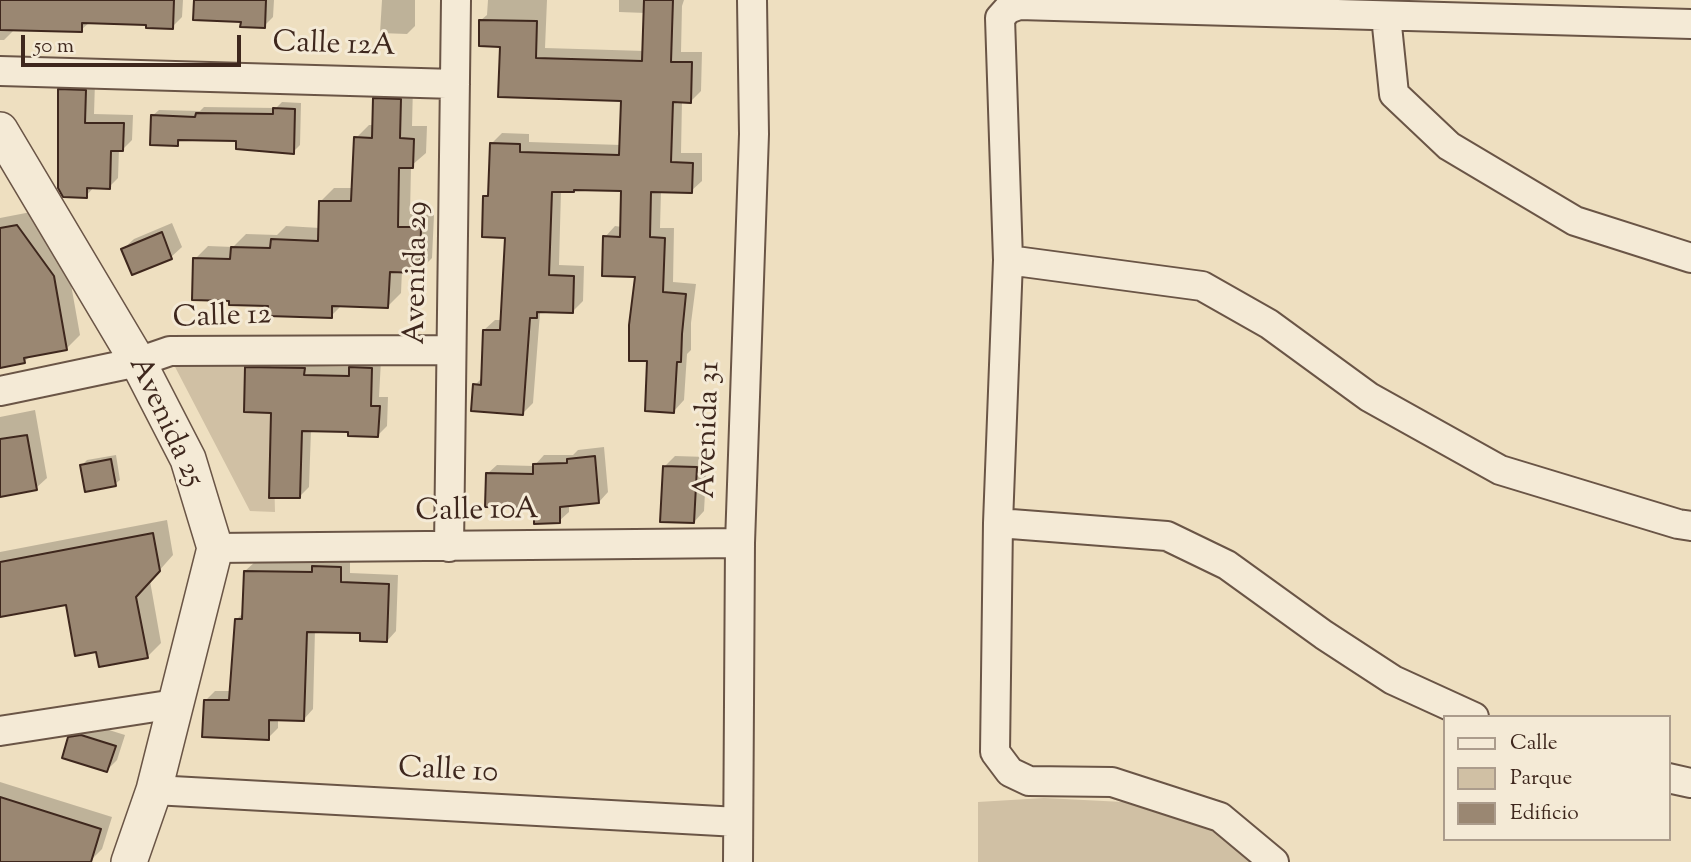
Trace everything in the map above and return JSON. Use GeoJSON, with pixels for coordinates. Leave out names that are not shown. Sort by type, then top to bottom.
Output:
{"type":"FeatureCollection","features":[{"type":"Feature","properties":{"kind":"street","name":"Avenida 29"},"geometry":{"type":"LineString","coordinates":[[449,547],[456,0]]}},
{"type":"Feature","properties":{"kind":"street","name":"Avenida 31"},"geometry":{"type":"LineString","coordinates":[[738,862],[740,543],[754,134],[752,0]]}},
{"type":"Feature","properties":{"kind":"street"},"geometry":{"type":"LineString","coordinates":[[1274,862],[1220,817],[1112,782],[1030,781],[1010,772],[995,752],[998,523],[1008,260],[1000,19],[1008,9],[1018,5],[1691,24]]}},
{"type":"Feature","properties":{"kind":"street"},"geometry":{"type":"LineString","coordinates":[[1386,16],[1394,94],[1449,146],[1575,221],[1691,258]]}},
{"type":"Feature","properties":{"kind":"street","name":"Calle 12A"},"geometry":{"type":"LineString","coordinates":[[0,71],[455,84]]}},
{"type":"Feature","properties":{"kind":"street","name":"Avenida 25"},"geometry":{"type":"LineString","coordinates":[[0,130],[138,362],[188,458],[215,548]]}},
{"type":"Feature","properties":{"kind":"street"},"geometry":{"type":"LineString","coordinates":[[1008,260],[1202,286],[1269,324],[1369,397],[1500,470],[1691,526]]}},
{"type":"Feature","properties":{"kind":"street","name":"Calle 12"},"geometry":{"type":"LineString","coordinates":[[0,391],[138,362],[170,351],[451,350]]}},
{"type":"Feature","properties":{"kind":"street"},"geometry":{"type":"LineString","coordinates":[[998,523],[1167,536],[1227,565],[1324,635],[1393,680],[1470,715]]}},
{"type":"Feature","properties":{"kind":"street","name":"Calle 10A"},"geometry":{"type":"LineString","coordinates":[[215,548],[740,543]]}},
{"type":"Feature","properties":{"kind":"street"},"geometry":{"type":"LineString","coordinates":[[129,862],[154,790],[215,548]]}},
{"type":"Feature","properties":{"kind":"street"},"geometry":{"type":"LineString","coordinates":[[0,731],[175,704]]}},
{"type":"Feature","properties":{"kind":"street"},"geometry":{"type":"LineString","coordinates":[[1670,778],[1691,783]]}},
{"type":"Feature","properties":{"kind":"street","name":"Calle 10"},"geometry":{"type":"LineString","coordinates":[[154,790],[738,822]]}},
{"type":"Feature","properties":{"kind":"green space"},"geometry":{"type":"Polygon","coordinates":[[[271,357],[275,512],[250,511],[173,363],[271,357]]]}},
{"type":"Feature","properties":{"kind":"green space"},"geometry":{"type":"Polygon","coordinates":[[[1044,798],[1163,804],[1212,824],[1263,862],[978,862],[978,802],[1044,798]]]}},
{"type":"Feature","properties":{"kind":"building"},"geometry":{"type":"Polygon","coordinates":[[[0,0],[174,0],[173,29],[146,28],[146,25],[82,23],[82,32],[0,30],[0,0]]]}},
{"type":"Feature","properties":{"kind":"building"},"geometry":{"type":"Polygon","coordinates":[[[194,0],[266,0],[265,28],[240,27],[241,22],[193,20],[194,0]]]}},
{"type":"Feature","properties":{"kind":"building"},"geometry":{"type":"Polygon","coordinates":[[[644,0],[673,0],[671,62],[692,62],[691,103],[673,102],[671,162],[693,163],[692,193],[651,192],[650,237],[665,238],[663,292],[686,294],[681,362],[677,362],[674,413],[645,411],[647,361],[629,361],[629,325],[635,277],[602,276],[603,236],[620,237],[621,191],[574,190],[552,192],[549,275],[574,276],[573,313],[537,312],[537,318],[530,318],[523,415],[471,411],[473,384],[481,385],[483,330],[500,330],[505,238],[482,237],[483,196],[488,196],[490,143],[520,144],[520,152],[619,155],[621,101],[498,97],[500,47],[479,46],[479,20],[537,21],[536,58],[642,61],[644,0]]]}},
{"type":"Feature","properties":{"kind":"building"},"geometry":{"type":"Polygon","coordinates":[[[58,89],[86,90],[85,123],[124,123],[123,151],[111,151],[110,189],[87,188],[87,198],[63,197],[58,188],[58,89]]]}},
{"type":"Feature","properties":{"kind":"building"},"geometry":{"type":"Polygon","coordinates":[[[373,98],[401,99],[400,138],[414,139],[413,168],[399,168],[398,227],[421,227],[420,273],[390,272],[388,308],[332,306],[332,318],[268,316],[268,306],[192,300],[193,258],[230,259],[231,247],[270,248],[271,239],[318,241],[319,201],[351,201],[354,137],[372,138],[373,98]]]}},
{"type":"Feature","properties":{"kind":"building"},"geometry":{"type":"Polygon","coordinates":[[[273,108],[295,109],[294,154],[236,149],[236,141],[178,140],[178,146],[150,145],[151,115],[195,117],[196,113],[273,114],[273,108]]]}},
{"type":"Feature","properties":{"kind":"building"},"geometry":{"type":"Polygon","coordinates":[[[17,225],[54,276],[67,350],[24,358],[25,363],[0,368],[0,228],[17,225]]]}},
{"type":"Feature","properties":{"kind":"building"},"geometry":{"type":"Polygon","coordinates":[[[162,232],[172,259],[132,275],[121,249],[162,232]]]}},
{"type":"Feature","properties":{"kind":"building"},"geometry":{"type":"Polygon","coordinates":[[[245,367],[305,368],[304,375],[349,376],[349,367],[372,368],[371,406],[380,406],[378,437],[348,436],[348,432],[302,431],[300,498],[269,498],[271,413],[244,412],[245,367]]]}},
{"type":"Feature","properties":{"kind":"building"},"geometry":{"type":"Polygon","coordinates":[[[27,435],[37,490],[0,497],[0,439],[27,435]]]}},
{"type":"Feature","properties":{"kind":"building"},"geometry":{"type":"Polygon","coordinates":[[[595,456],[599,503],[560,507],[560,523],[534,524],[534,508],[485,507],[486,473],[533,474],[533,464],[567,463],[567,459],[595,456]]]}},
{"type":"Feature","properties":{"kind":"building"},"geometry":{"type":"Polygon","coordinates":[[[111,459],[116,486],[85,492],[80,465],[111,459]]]}},
{"type":"Feature","properties":{"kind":"building"},"geometry":{"type":"Polygon","coordinates":[[[663,466],[697,467],[694,523],[660,522],[663,466]]]}},
{"type":"Feature","properties":{"kind":"building"},"geometry":{"type":"Polygon","coordinates":[[[153,533],[160,571],[136,597],[148,658],[99,667],[96,652],[75,656],[66,605],[0,617],[0,562],[153,533]]]}},
{"type":"Feature","properties":{"kind":"building"},"geometry":{"type":"Polygon","coordinates":[[[312,566],[341,567],[341,582],[389,584],[387,642],[360,641],[360,633],[307,632],[304,721],[269,720],[269,740],[202,737],[204,700],[229,700],[235,619],[242,619],[244,571],[312,572],[312,566]]]}},
{"type":"Feature","properties":{"kind":"building"},"geometry":{"type":"Polygon","coordinates":[[[81,735],[116,746],[107,772],[62,758],[68,737],[81,735]]]}},
{"type":"Feature","properties":{"kind":"building"},"geometry":{"type":"Polygon","coordinates":[[[0,797],[101,829],[91,862],[0,862],[0,797]]]}}]}
